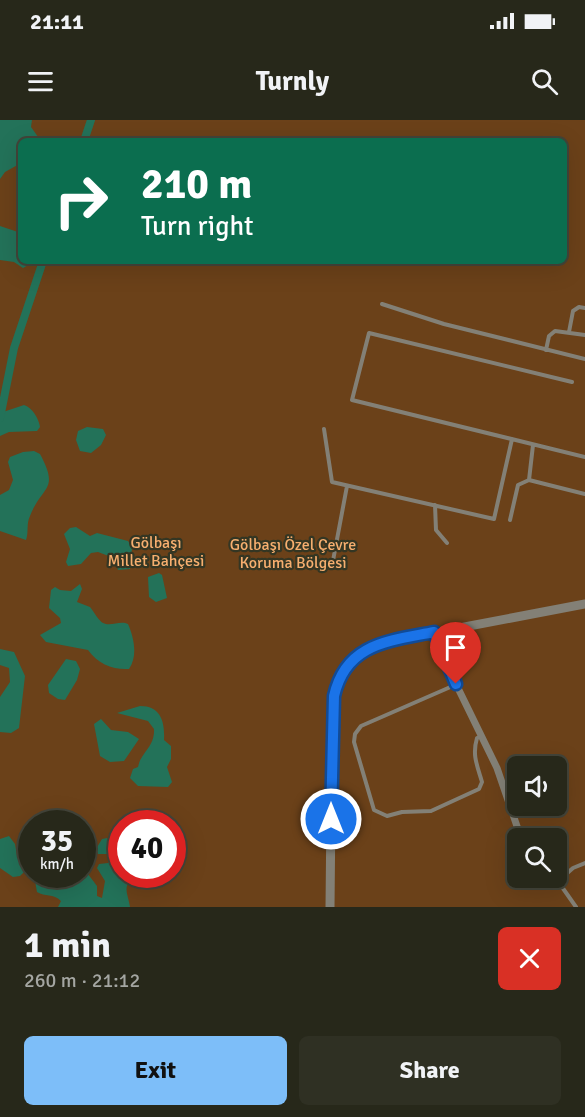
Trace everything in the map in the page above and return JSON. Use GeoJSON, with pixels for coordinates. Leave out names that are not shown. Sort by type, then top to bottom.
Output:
{"type":"FeatureCollection","features":[{"type":"Feature","properties":{"kind":"street"},"geometry":{"type":"LineString","coordinates":[[330,907],[332,710],[337,681],[352,659],[370,647],[434,632],[585,604]]}},
{"type":"Feature","properties":{"kind":"street"},"geometry":{"type":"LineString","coordinates":[[434,632],[456,684],[497,768],[518,828]]}},
{"type":"Feature","properties":{"kind":"lane"},"geometry":{"type":"LineString","coordinates":[[382,304],[444,324],[585,359]]}},
{"type":"Feature","properties":{"kind":"lane"},"geometry":{"type":"LineString","coordinates":[[568,332],[573,311],[579,307],[585,308]]}},
{"type":"Feature","properties":{"kind":"lane"},"geometry":{"type":"LineString","coordinates":[[546,350],[552,333],[558,330],[585,335]]}},
{"type":"Feature","properties":{"kind":"lane"},"geometry":{"type":"LineString","coordinates":[[573,382],[369,333],[352,400],[585,457]]}},
{"type":"Feature","properties":{"kind":"lane"},"geometry":{"type":"LineString","coordinates":[[324,429],[332,482],[495,519],[512,439]]}},
{"type":"Feature","properties":{"kind":"lane"},"geometry":{"type":"LineString","coordinates":[[529,480],[533,444]]}},
{"type":"Feature","properties":{"kind":"lane"},"geometry":{"type":"LineString","coordinates":[[510,520],[518,485],[529,480],[585,494]]}},
{"type":"Feature","properties":{"kind":"lane"},"geometry":{"type":"LineString","coordinates":[[332,566],[347,486]]}},
{"type":"Feature","properties":{"kind":"lane"},"geometry":{"type":"LineString","coordinates":[[435,505],[436,530],[447,543]]}},
{"type":"Feature","properties":{"kind":"lane"},"geometry":{"type":"LineString","coordinates":[[456,684],[361,726],[357,731],[354,738],[355,746],[374,810],[387,816],[402,812],[431,811],[479,789],[482,782],[475,763],[474,748],[477,738],[482,736]]}},
{"type":"Feature","properties":{"kind":"lane"},"geometry":{"type":"LineString","coordinates":[[567,873],[585,863]]}},
{"type":"Feature","properties":{"kind":"lane"},"geometry":{"type":"LineString","coordinates":[[563,888],[576,907]]}},
{"type":"Feature","properties":{"kind":"green space","name":"Gölbaşı Özel Çevre Koruma Bölgesi"},"geometry":{"type":"Polygon","coordinates":[[[0,120],[585,120],[585,907],[0,907],[0,120]]]}},
{"type":"Feature","properties":{"kind":"shaded area"},"geometry":{"type":"Polygon","coordinates":[[[0,120],[32,120],[31,127],[39,138],[18,138],[18,165],[5,172],[0,179],[0,120]]]}},
{"type":"Feature","properties":{"kind":"shaded area"},"geometry":{"type":"Polygon","coordinates":[[[0,226],[18,232],[18,264],[30,264],[23,268],[14,262],[0,260],[0,226]]]}},
{"type":"Feature","properties":{"kind":"shaded area"},"geometry":{"type":"Polygon","coordinates":[[[24,405],[30,408],[37,417],[40,427],[37,431],[9,432],[0,436],[0,413],[24,405]]]}},
{"type":"Feature","properties":{"kind":"shaded area"},"geometry":{"type":"Polygon","coordinates":[[[87,427],[103,429],[106,435],[101,445],[91,453],[80,451],[76,440],[78,431],[87,427]]]}},
{"type":"Feature","properties":{"kind":"shaded area"},"geometry":{"type":"Polygon","coordinates":[[[34,451],[40,454],[46,466],[49,482],[29,519],[26,540],[0,531],[0,495],[9,490],[13,480],[8,462],[10,457],[34,451]]]}},
{"type":"Feature","properties":{"kind":"shaded area"},"geometry":{"type":"Polygon","coordinates":[[[76,527],[90,536],[97,533],[128,541],[132,548],[130,569],[118,570],[114,558],[98,552],[91,553],[81,564],[68,566],[66,562],[70,549],[64,534],[70,528],[76,527]]]}},
{"type":"Feature","properties":{"kind":"shaded area"},"geometry":{"type":"Polygon","coordinates":[[[159,573],[162,575],[167,598],[156,602],[149,597],[148,577],[159,573]]]}},
{"type":"Feature","properties":{"kind":"shaded area"},"geometry":{"type":"Polygon","coordinates":[[[80,584],[82,589],[77,602],[90,607],[103,623],[128,624],[134,647],[132,664],[129,669],[106,665],[88,650],[46,642],[40,635],[61,623],[60,618],[49,608],[51,590],[55,587],[71,591],[80,584]]]}},
{"type":"Feature","properties":{"kind":"shaded area"},"geometry":{"type":"Polygon","coordinates":[[[0,649],[14,652],[25,676],[19,728],[11,733],[0,732],[0,697],[10,682],[9,668],[0,665],[0,649]]]}},
{"type":"Feature","properties":{"kind":"shaded area"},"geometry":{"type":"Polygon","coordinates":[[[66,659],[76,661],[80,669],[77,680],[65,700],[58,699],[49,693],[48,685],[66,659]]]}},
{"type":"Feature","properties":{"kind":"shaded area"},"geometry":{"type":"Polygon","coordinates":[[[140,706],[157,712],[164,727],[164,740],[171,746],[171,759],[167,767],[172,782],[168,787],[138,786],[130,778],[133,769],[138,767],[150,745],[154,729],[148,721],[117,713],[140,706]]]}},
{"type":"Feature","properties":{"kind":"shaded area"},"geometry":{"type":"Polygon","coordinates":[[[101,719],[111,730],[128,732],[139,739],[124,761],[110,762],[100,756],[94,724],[101,719]]]}},
{"type":"Feature","properties":{"kind":"shaded area"},"geometry":{"type":"Polygon","coordinates":[[[9,836],[15,844],[18,856],[18,876],[13,877],[0,868],[0,839],[9,836]]]}},
{"type":"Feature","properties":{"kind":"shaded area"},"geometry":{"type":"Polygon","coordinates":[[[102,839],[108,839],[108,854],[98,854],[96,849],[102,839]]]}},
{"type":"Feature","properties":{"kind":"shaded area"},"geometry":{"type":"Polygon","coordinates":[[[108,863],[108,888],[127,888],[130,907],[58,907],[61,901],[37,892],[36,888],[96,888],[96,885],[97,896],[102,898],[105,881],[97,868],[99,864],[108,863]]]}},
{"type":"Feature","properties":{"kind":"waterway"},"geometry":{"type":"LineString","coordinates":[[85,138],[91,120]]}},
{"type":"Feature","properties":{"kind":"waterway"},"geometry":{"type":"LineString","coordinates":[[0,418],[14,348],[42,264]]}},
{"type":"Feature","properties":{"kind":"route"},"geometry":{"type":"LineString","coordinates":[[331,819],[332,710],[337,681],[352,659],[380,643],[434,632],[456,684]]}},
{"type":"Feature","properties":{"kind":"park label","name":"Gölbaşı Millet Bahçesi"},"geometry":{"type":"Point","coordinates":[156,552]}}]}
